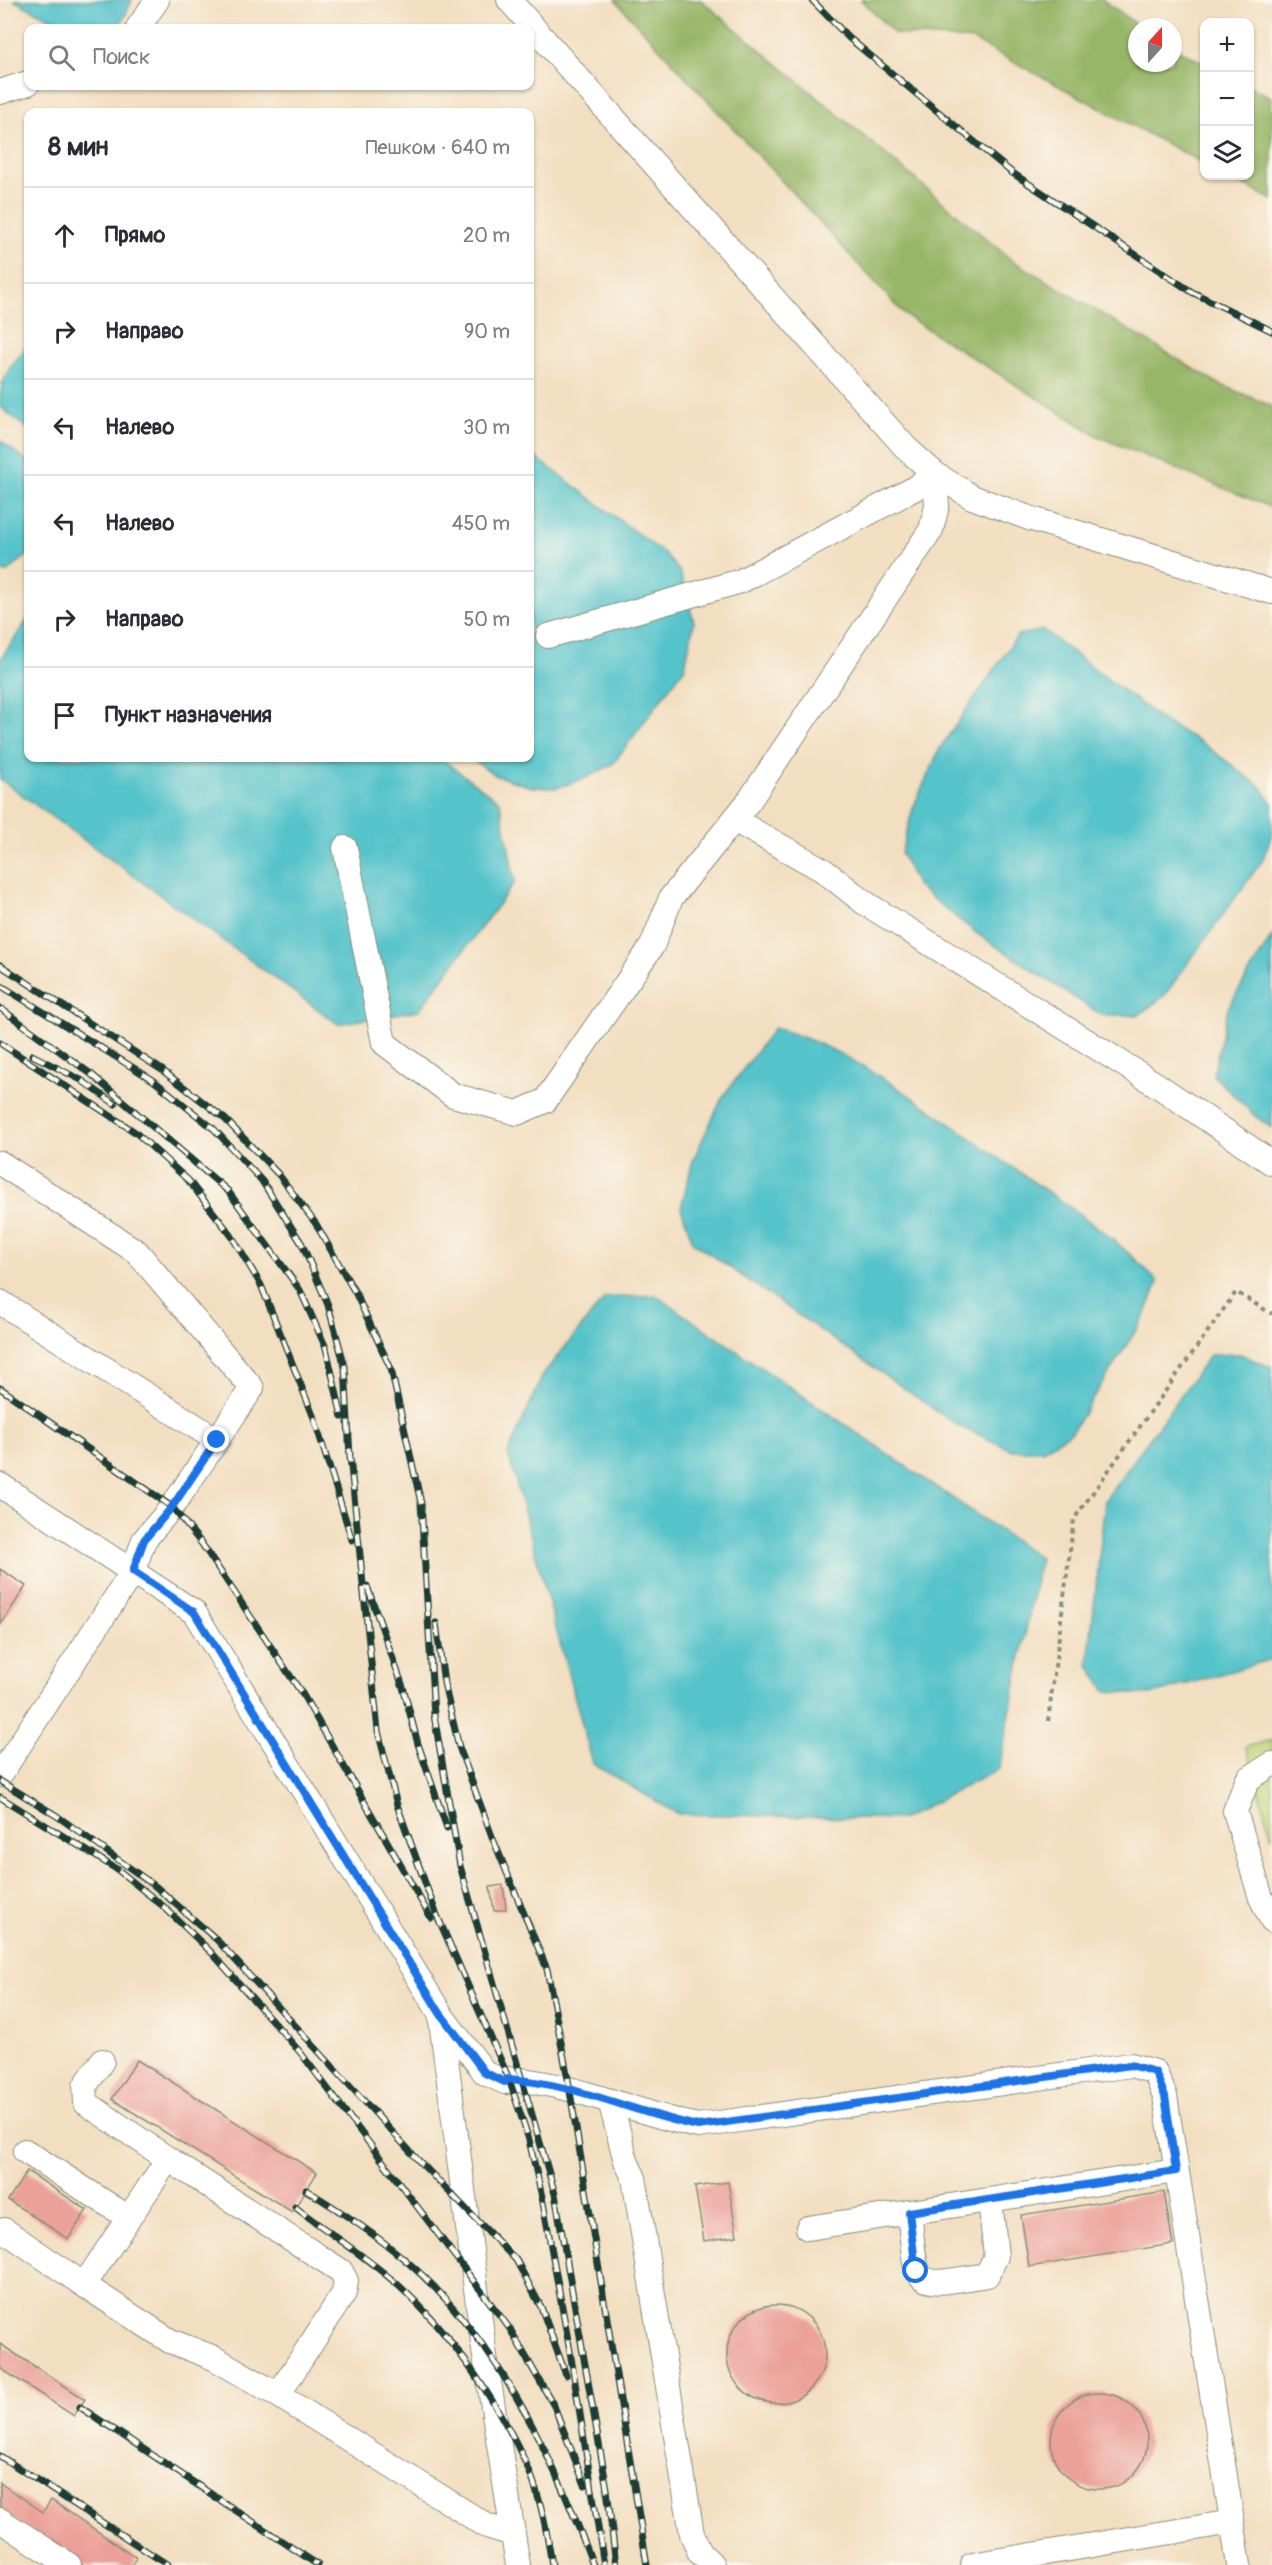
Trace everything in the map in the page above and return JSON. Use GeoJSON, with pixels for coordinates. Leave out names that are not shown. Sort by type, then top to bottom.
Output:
{"type":"FeatureCollection","features":[{"type":"Feature","properties":{"kind":"lane"},"geometry":{"type":"LineString","coordinates":[[141,24],[157,0]]}},
{"type":"Feature","properties":{"kind":"lane"},"geometry":{"type":"LineString","coordinates":[[509,0],[530,24]]}},
{"type":"Feature","properties":{"kind":"lane"},"geometry":{"type":"LineString","coordinates":[[534,28],[906,448],[934,472],[972,497],[1029,518],[1272,592]]}},
{"type":"Feature","properties":{"kind":"lane"},"geometry":{"type":"LineString","coordinates":[[0,92],[24,84]]}},
{"type":"Feature","properties":{"kind":"lane"},"geometry":{"type":"LineString","coordinates":[[548,636],[741,581],[919,486],[934,472]]}},
{"type":"Feature","properties":{"kind":"lane"},"geometry":{"type":"LineString","coordinates":[[345,848],[384,1043],[453,1095],[517,1113],[545,1101],[652,946],[671,898],[734,820],[931,530],[937,506],[934,472]]}},
{"type":"Feature","properties":{"kind":"lane"},"geometry":{"type":"LineString","coordinates":[[734,820],[823,870],[865,903],[1157,1085],[1272,1163]]}},
{"type":"Feature","properties":{"kind":"lane"},"geometry":{"type":"LineString","coordinates":[[0,1164],[137,1252],[252,1388],[172,1507],[144,1540],[133,1571],[0,1775]]}},
{"type":"Feature","properties":{"kind":"lane"},"geometry":{"type":"LineString","coordinates":[[0,1302],[217,1440]]}},
{"type":"Feature","properties":{"kind":"lane"},"geometry":{"type":"LineString","coordinates":[[0,1485],[194,1612],[440,2013],[485,2073],[505,2082],[508,2079],[522,2080],[610,2101],[657,2118],[698,2126],[1131,2065],[1155,2072],[1165,2096],[1239,2565]]}},
{"type":"Feature","properties":{"kind":"lane"},"geometry":{"type":"LineString","coordinates":[[1272,1764],[1248,1779],[1235,1811],[1261,1898],[1272,1920]]}},
{"type":"Feature","properties":{"kind":"lane"},"geometry":{"type":"LineString","coordinates":[[440,2013],[484,2350],[518,2565]]}},
{"type":"Feature","properties":{"kind":"lane"},"geometry":{"type":"LineString","coordinates":[[102,2061],[85,2086],[87,2103],[341,2271],[346,2281],[344,2293],[278,2395]]}},
{"type":"Feature","properties":{"kind":"lane"},"geometry":{"type":"LineString","coordinates":[[610,2101],[626,2161],[634,2178],[692,2534],[700,2553],[713,2565]]}},
{"type":"Feature","properties":{"kind":"lane"},"geometry":{"type":"LineString","coordinates":[[25,2151],[129,2218]]}},
{"type":"Feature","properties":{"kind":"lane"},"geometry":{"type":"LineString","coordinates":[[84,2285],[168,2158]]}},
{"type":"Feature","properties":{"kind":"lane"},"geometry":{"type":"LineString","coordinates":[[808,2228],[1176,2171]]}},
{"type":"Feature","properties":{"kind":"lane"},"geometry":{"type":"LineString","coordinates":[[909,2212],[916,2271],[924,2281],[936,2283],[987,2275],[996,2256],[990,2200]]}},
{"type":"Feature","properties":{"kind":"lane"},"geometry":{"type":"LineString","coordinates":[[4,2230],[170,2341],[214,2358],[278,2395],[487,2526],[513,2534]]}},
{"type":"Feature","properties":{"kind":"lane"},"geometry":{"type":"LineString","coordinates":[[0,2520],[69,2565]]}},
{"type":"Feature","properties":{"kind":"lane"},"geometry":{"type":"LineString","coordinates":[[972,2565],[1232,2522]]}},
{"type":"Feature","properties":{"kind":"path"},"geometry":{"type":"LineString","coordinates":[[1048,1721],[1074,1519],[1236,1292],[1272,1314]]}},
{"type":"Feature","properties":{"kind":"green space"},"geometry":{"type":"Polygon","coordinates":[[[615,0],[701,0],[1013,261],[1219,384],[1272,406],[1272,508],[1099,437],[905,315],[615,0]]]}},
{"type":"Feature","properties":{"kind":"green space"},"geometry":{"type":"Polygon","coordinates":[[[861,0],[1103,0],[1128,18],[1128,72],[1182,72],[1182,52],[1200,61],[1200,162],[973,40],[895,34],[861,0]]]}},
{"type":"Feature","properties":{"kind":"green space"},"geometry":{"type":"Polygon","coordinates":[[[1254,88],[1272,98],[1272,200],[1234,180],[1254,180],[1254,88]]]}},
{"type":"Feature","properties":{"kind":"green space"},"geometry":{"type":"Polygon","coordinates":[[[1272,1740],[1272,1838],[1246,1747],[1272,1740]]]}},
{"type":"Feature","properties":{"kind":"water"},"geometry":{"type":"Polygon","coordinates":[[[13,0],[132,0],[122,21],[118,24],[65,24],[13,0]]]}},
{"type":"Feature","properties":{"kind":"water"},"geometry":{"type":"Polygon","coordinates":[[[24,350],[24,426],[0,407],[2,387],[11,367],[24,350]]]}},
{"type":"Feature","properties":{"kind":"water"},"geometry":{"type":"Polygon","coordinates":[[[0,440],[24,459],[24,558],[7,572],[0,571],[0,440]]]}},
{"type":"Feature","properties":{"kind":"water"},"geometry":{"type":"Polygon","coordinates":[[[534,456],[666,555],[680,572],[694,622],[685,667],[613,764],[586,778],[556,788],[532,787],[497,776],[476,762],[534,762],[534,456]]]}},
{"type":"Feature","properties":{"kind":"water"},"geometry":{"type":"Polygon","coordinates":[[[24,625],[24,762],[445,762],[500,802],[515,882],[419,1010],[338,1024],[0,779],[0,660],[24,625]]]}},
{"type":"Feature","properties":{"kind":"water"},"geometry":{"type":"Polygon","coordinates":[[[1043,630],[1165,722],[1202,743],[1261,787],[1272,803],[1272,834],[1262,861],[1164,996],[1139,1015],[1101,1015],[976,933],[917,886],[901,854],[913,808],[940,748],[1018,635],[1043,630]]]}},
{"type":"Feature","properties":{"kind":"water"},"geometry":{"type":"Polygon","coordinates":[[[1272,936],[1272,1128],[1256,1117],[1213,1075],[1228,1008],[1272,936]]]}},
{"type":"Feature","properties":{"kind":"water"},"geometry":{"type":"Polygon","coordinates":[[[774,1028],[831,1049],[888,1081],[1079,1214],[1140,1263],[1158,1282],[1145,1316],[1072,1432],[1042,1450],[1012,1450],[957,1425],[693,1242],[681,1208],[693,1160],[722,1098],[774,1028]]]}},
{"type":"Feature","properties":{"kind":"water"},"geometry":{"type":"Polygon","coordinates":[[[655,1295],[1040,1558],[999,1769],[903,1819],[678,1814],[593,1764],[508,1453],[544,1373],[605,1298],[655,1295]]]}},
{"type":"Feature","properties":{"kind":"water"},"geometry":{"type":"Polygon","coordinates":[[[1240,1354],[1272,1368],[1272,1659],[1150,1695],[1106,1691],[1088,1664],[1105,1500],[1210,1355],[1240,1354]]]}},
{"type":"Feature","properties":{"kind":"building"},"geometry":{"type":"Polygon","coordinates":[[[0,1569],[26,1586],[0,1626],[0,1569]]]}},
{"type":"Feature","properties":{"kind":"building"},"geometry":{"type":"Polygon","coordinates":[[[503,1885],[506,1909],[494,1911],[490,1887],[503,1885]]]}},
{"type":"Feature","properties":{"kind":"building"},"geometry":{"type":"Polygon","coordinates":[[[137,2060],[317,2173],[292,2212],[112,2099],[137,2060]]]}},
{"type":"Feature","properties":{"kind":"building"},"geometry":{"type":"Polygon","coordinates":[[[27,2171],[87,2210],[68,2239],[8,2200],[27,2171]]]}},
{"type":"Feature","properties":{"kind":"building"},"geometry":{"type":"Polygon","coordinates":[[[728,2182],[737,2236],[704,2241],[695,2187],[728,2182]]]}},
{"type":"Feature","properties":{"kind":"building"},"geometry":{"type":"Polygon","coordinates":[[[1164,2192],[1173,2244],[1029,2267],[1021,2215],[1164,2192]]]}},
{"type":"Feature","properties":{"kind":"building"},"geometry":{"type":"Polygon","coordinates":[[[766,2305],[786,2305],[811,2319],[822,2335],[825,2354],[822,2373],[811,2389],[786,2403],[766,2403],[749,2395],[735,2381],[727,2364],[727,2344],[735,2327],[749,2313],[766,2305]]]}},
{"type":"Feature","properties":{"kind":"building"},"geometry":{"type":"Polygon","coordinates":[[[0,2344],[85,2399],[74,2416],[0,2368],[0,2344]]]}},
{"type":"Feature","properties":{"kind":"building"},"geometry":{"type":"Polygon","coordinates":[[[1099,2393],[1117,2396],[1133,2407],[1144,2423],[1147,2441],[1144,2459],[1133,2475],[1117,2486],[1099,2489],[1081,2486],[1065,2475],[1054,2459],[1051,2441],[1054,2423],[1065,2407],[1081,2396],[1099,2393]]]}},
{"type":"Feature","properties":{"kind":"building"},"geometry":{"type":"Polygon","coordinates":[[[0,2483],[43,2512],[51,2500],[137,2558],[132,2565],[83,2565],[0,2510],[0,2483]]]}},
{"type":"Feature","properties":{"kind":"railway"},"geometry":{"type":"LineString","coordinates":[[812,0],[849,38],[1011,172],[1192,292],[1272,331]]}},
{"type":"Feature","properties":{"kind":"railway"},"geometry":{"type":"LineString","coordinates":[[0,965],[162,1070],[225,1119],[279,1175],[316,1224],[356,1294],[391,1369],[421,1503],[434,1715],[460,1866],[555,2194],[607,2489],[616,2565]]}},
{"type":"Feature","properties":{"kind":"railway"},"geometry":{"type":"LineString","coordinates":[[0,985],[153,1080],[214,1129],[262,1181],[302,1244],[328,1305],[345,1367],[350,1457],[378,1731],[397,1805],[436,1913],[509,2079],[529,2140],[542,2197],[570,2351],[604,2565]]}},
{"type":"Feature","properties":{"kind":"railway"},"geometry":{"type":"LineString","coordinates":[[0,1008],[91,1074],[228,1191],[300,1290],[326,1348],[342,1417]]}},
{"type":"Feature","properties":{"kind":"railway"},"geometry":{"type":"LineString","coordinates":[[0,1043],[135,1132],[188,1180],[231,1235],[261,1285],[314,1418],[352,1540]]}},
{"type":"Feature","properties":{"kind":"railway"},"geometry":{"type":"LineString","coordinates":[[32,1055],[81,1080],[115,1104]]}},
{"type":"Feature","properties":{"kind":"railway"},"geometry":{"type":"LineString","coordinates":[[0,1388],[172,1507],[202,1544],[303,1695],[431,1918]]}},
{"type":"Feature","properties":{"kind":"railway"},"geometry":{"type":"LineString","coordinates":[[367,1586],[403,1687],[418,1744],[447,1828]]}},
{"type":"Feature","properties":{"kind":"railway"},"geometry":{"type":"LineString","coordinates":[[436,1623],[444,1683],[459,1747],[493,1839],[547,1969],[568,2079],[647,2565]]}},
{"type":"Feature","properties":{"kind":"railway"},"geometry":{"type":"LineString","coordinates":[[0,1781],[57,1816],[155,1886],[216,1939],[418,2160],[516,2260],[541,2307],[566,2375]]}},
{"type":"Feature","properties":{"kind":"railway"},"geometry":{"type":"LineString","coordinates":[[0,1797],[118,1870],[163,1906],[212,1953],[300,2052],[510,2329],[554,2406],[585,2485]]}},
{"type":"Feature","properties":{"kind":"railway"},"geometry":{"type":"LineString","coordinates":[[306,2190],[356,2222],[403,2258],[436,2289],[466,2323],[518,2399],[559,2481],[593,2565]]}},
{"type":"Feature","properties":{"kind":"railway"},"geometry":{"type":"LineString","coordinates":[[295,2207],[397,2284],[436,2324],[472,2370],[503,2419],[533,2479],[546,2528],[552,2565]]}},
{"type":"Feature","properties":{"kind":"railway"},"geometry":{"type":"LineString","coordinates":[[80,2407],[318,2565]]}},
{"type":"Feature","properties":{"kind":"railway"},"geometry":{"type":"LineString","coordinates":[[0,2456],[168,2565]]}},
{"type":"Feature","properties":{"kind":"route"},"geometry":{"type":"LineString","coordinates":[[217,1440],[172,1507],[144,1540],[133,1571],[194,1612],[440,2013],[485,2073],[505,2082],[508,2079],[548,2085],[604,2099],[657,2118],[698,2126],[1131,2065],[1155,2072],[1165,2096],[1176,2171],[909,2212],[916,2271]]}}]}
